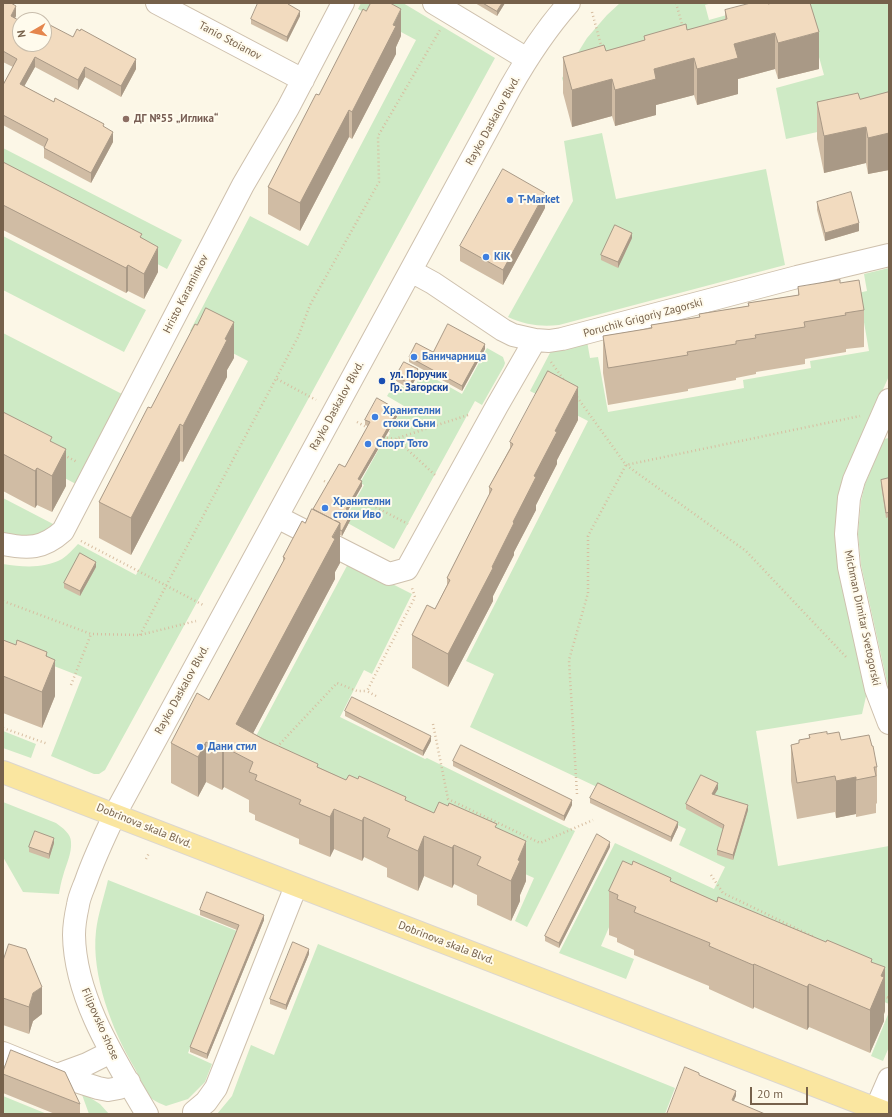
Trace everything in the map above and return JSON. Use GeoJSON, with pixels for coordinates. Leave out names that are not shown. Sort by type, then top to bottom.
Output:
{"type":"FeatureCollection","features":[{"type":"Feature","properties":{"kind":"main road","name":"Dobrinova skala Blvd."},"geometry":{"type":"LineString","coordinates":[[3,772],[115,814],[157,832],[882,1112]]}},
{"type":"Feature","properties":{"kind":"street","name":"Tanio Stoianov"},"geometry":{"type":"LineString","coordinates":[[157,3],[303,80]]}},
{"type":"Feature","properties":{"kind":"street","name":"Hristo Karaminkov"},"geometry":{"type":"LineString","coordinates":[[3,544],[24,547],[38,546],[52,541],[63,531],[242,185],[288,108],[343,3]]}},
{"type":"Feature","properties":{"kind":"street","name":"Rayko Daskalov Blvd."},"geometry":{"type":"LineString","coordinates":[[115,814],[527,59],[569,3]]}},
{"type":"Feature","properties":{"kind":"street"},"geometry":{"type":"LineString","coordinates":[[442,8],[527,59]]}},
{"type":"Feature","properties":{"kind":"street","name":"Poruchik Grigoriy Zagorski"},"geometry":{"type":"LineString","coordinates":[[411,271],[433,283],[503,330],[524,338],[548,341],[562,339],[889,254]]}},
{"type":"Feature","properties":{"kind":"street"},"geometry":{"type":"LineString","coordinates":[[277,517],[389,574],[407,569],[535,340]]}},
{"type":"Feature","properties":{"kind":"street","name":"Michman Dimitar Svetogorski"},"geometry":{"type":"LineString","coordinates":[[886,406],[854,480],[849,498],[846,534],[849,567],[876,689],[889,723]]}},
{"type":"Feature","properties":{"kind":"street","name":"Filipovsko shose"},"geometry":{"type":"LineString","coordinates":[[115,814],[95,854],[78,903],[74,934],[77,960],[82,983],[90,1005],[111,1052],[147,1114]]}},
{"type":"Feature","properties":{"kind":"street"},"geometry":{"type":"LineString","coordinates":[[194,1112],[206,1102],[216,1088],[296,886]]}},
{"type":"Feature","properties":{"kind":"street"},"geometry":{"type":"LineString","coordinates":[[3,1052],[57,1075],[98,1088],[108,1090],[119,1088],[129,1082]]}},
{"type":"Feature","properties":{"kind":"street"},"geometry":{"type":"LineString","coordinates":[[57,1075],[87,1064],[111,1052]]}},
{"type":"Feature","properties":{"kind":"street"},"geometry":{"type":"LineString","coordinates":[[882,1112],[889,1079]]}},
{"type":"Feature","properties":{"kind":"path"},"geometry":{"type":"LineString","coordinates":[[676,3],[684,30]]}},
{"type":"Feature","properties":{"kind":"path"},"geometry":{"type":"LineString","coordinates":[[140,635],[298,337],[310,305],[379,182],[378,136],[442,8]]}},
{"type":"Feature","properties":{"kind":"path"},"geometry":{"type":"LineString","coordinates":[[592,12],[602,50]]}},
{"type":"Feature","properties":{"kind":"path"},"geometry":{"type":"LineString","coordinates":[[535,340],[567,384]]}},
{"type":"Feature","properties":{"kind":"path"},"geometry":{"type":"LineString","coordinates":[[276,379],[316,400]]}},
{"type":"Feature","properties":{"kind":"path"},"geometry":{"type":"LineString","coordinates":[[576,396],[626,465],[746,551],[849,660]]}},
{"type":"Feature","properties":{"kind":"path"},"geometry":{"type":"LineString","coordinates":[[377,433],[383,437],[395,439],[497,406]]}},
{"type":"Feature","properties":{"kind":"path"},"geometry":{"type":"LineString","coordinates":[[577,794],[569,660],[588,593],[588,536],[626,465],[886,406]]}},
{"type":"Feature","properties":{"kind":"path"},"geometry":{"type":"LineString","coordinates":[[356,422],[370,429]]}},
{"type":"Feature","properties":{"kind":"path"},"geometry":{"type":"LineString","coordinates":[[395,439],[451,489]]}},
{"type":"Feature","properties":{"kind":"path"},"geometry":{"type":"LineString","coordinates":[[60,452],[95,471]]}},
{"type":"Feature","properties":{"kind":"path"},"geometry":{"type":"LineString","coordinates":[[324,481],[336,488]]}},
{"type":"Feature","properties":{"kind":"path"},"geometry":{"type":"LineString","coordinates":[[349,494],[426,534]]}},
{"type":"Feature","properties":{"kind":"path"},"geometry":{"type":"LineString","coordinates":[[63,531],[205,606]]}},
{"type":"Feature","properties":{"kind":"path"},"geometry":{"type":"LineString","coordinates":[[367,691],[415,597],[407,569]]}},
{"type":"Feature","properties":{"kind":"path"},"geometry":{"type":"LineString","coordinates":[[3,601],[91,634],[140,635],[197,621]]}},
{"type":"Feature","properties":{"kind":"path"},"geometry":{"type":"LineString","coordinates":[[71,685],[91,634]]}},
{"type":"Feature","properties":{"kind":"path"},"geometry":{"type":"LineString","coordinates":[[272,752],[337,683],[357,691],[367,691],[376,696]]}},
{"type":"Feature","properties":{"kind":"path"},"geometry":{"type":"LineString","coordinates":[[433,724],[448,799],[540,842],[593,820]]}},
{"type":"Feature","properties":{"kind":"path"},"geometry":{"type":"LineString","coordinates":[[3,728],[48,744]]}},
{"type":"Feature","properties":{"kind":"path"},"geometry":{"type":"LineString","coordinates":[[146,859],[148,853]]}},
{"type":"Feature","properties":{"kind":"path"},"geometry":{"type":"LineString","coordinates":[[711,876],[723,893],[812,936],[817,941]]}},
{"type":"Feature","properties":{"kind":"path"},"geometry":{"type":"LineString","coordinates":[[877,993],[889,998]]}},
{"type":"Feature","properties":{"kind":"green space"},"geometry":{"type":"Polygon","coordinates":[[[361,3],[403,3],[495,58],[105,770],[99,774],[94,774],[51,756],[82,677],[3,646],[3,564],[40,566],[48,564],[62,559],[78,544],[136,575],[248,361],[190,331],[250,216],[308,246],[416,40],[358,9],[361,3]]]}},
{"type":"Feature","properties":{"kind":"green space"},"geometry":{"type":"Polygon","coordinates":[[[620,3],[712,3],[705,5],[709,20],[755,7],[564,85],[562,78],[587,38],[607,15],[620,3]]]}},
{"type":"Feature","properties":{"kind":"green space"},"geometry":{"type":"Polygon","coordinates":[[[770,3],[889,3],[889,116],[786,139],[776,88],[824,75],[809,21],[777,30],[770,3]]]}},
{"type":"Feature","properties":{"kind":"green space"},"geometry":{"type":"Polygon","coordinates":[[[602,133],[616,199],[766,169],[785,265],[559,325],[534,325],[508,317],[573,201],[564,141],[602,133]]]}},
{"type":"Feature","properties":{"kind":"green space"},"geometry":{"type":"Polygon","coordinates":[[[3,148],[182,240],[167,269],[11,188],[3,204],[3,148]]]}},
{"type":"Feature","properties":{"kind":"green space"},"geometry":{"type":"Polygon","coordinates":[[[3,236],[146,310],[124,352],[3,290],[3,236]]]}},
{"type":"Feature","properties":{"kind":"green space"},"geometry":{"type":"Polygon","coordinates":[[[889,268],[889,376],[844,477],[867,692],[862,714],[756,731],[778,866],[889,846],[889,1004],[624,892],[601,946],[634,959],[626,979],[559,953],[615,843],[714,889],[725,867],[679,845],[686,829],[470,727],[494,674],[466,661],[588,421],[530,391],[552,349],[587,341],[590,358],[598,357],[608,412],[744,388],[743,380],[811,368],[810,361],[869,351],[862,311],[787,309],[867,291],[864,274],[889,268]]]}},
{"type":"Feature","properties":{"kind":"green space"},"geometry":{"type":"Polygon","coordinates":[[[3,333],[122,394],[76,484],[3,446],[3,333]]]}},
{"type":"Feature","properties":{"kind":"green space"},"geometry":{"type":"Polygon","coordinates":[[[487,348],[503,357],[505,363],[504,366],[482,405],[475,401],[394,549],[344,521],[364,485],[360,483],[386,436],[388,437],[389,432],[404,406],[387,396],[395,383],[412,391],[423,372],[462,394],[487,348]]]}},
{"type":"Feature","properties":{"kind":"green space"},"geometry":{"type":"Polygon","coordinates":[[[889,438],[889,691],[861,565],[858,534],[861,501],[865,484],[884,439],[889,438]]]}},
{"type":"Feature","properties":{"kind":"green space"},"geometry":{"type":"Polygon","coordinates":[[[3,498],[55,525],[35,540],[3,536],[3,498]]]}},
{"type":"Feature","properties":{"kind":"green space"},"geometry":{"type":"Polygon","coordinates":[[[349,562],[412,594],[372,674],[364,670],[340,717],[575,831],[527,927],[515,921],[534,878],[248,751],[349,562]]]}},
{"type":"Feature","properties":{"kind":"green space"},"geometry":{"type":"Polygon","coordinates":[[[3,731],[36,744],[31,758],[3,748],[3,731]]]}},
{"type":"Feature","properties":{"kind":"green space"},"geometry":{"type":"Polygon","coordinates":[[[3,802],[56,823],[68,834],[71,839],[71,850],[59,894],[23,892],[3,857],[3,802]]]}},
{"type":"Feature","properties":{"kind":"green space"},"geometry":{"type":"Polygon","coordinates":[[[108,880],[237,931],[188,1053],[212,1064],[205,1082],[188,1099],[166,1106],[150,1097],[118,1036],[100,984],[95,948],[96,931],[108,880]]]}},
{"type":"Feature","properties":{"kind":"green space"},"geometry":{"type":"Polygon","coordinates":[[[318,944],[675,1088],[665,1114],[217,1114],[232,1096],[251,1045],[274,1055],[318,944]]]}},
{"type":"Feature","properties":{"kind":"green space"},"geometry":{"type":"Polygon","coordinates":[[[889,1012],[889,1047],[883,1061],[871,1056],[889,1012]]]}},
{"type":"Feature","properties":{"kind":"green space"},"geometry":{"type":"Polygon","coordinates":[[[81,1092],[100,1104],[109,1114],[89,1114],[81,1092]]]}},
{"type":"Feature","properties":{"kind":"green space"},"geometry":{"type":"Polygon","coordinates":[[[3,1096],[47,1114],[3,1114],[3,1096]]]}},
{"type":"Feature","properties":{"kind":"building"},"geometry":{"type":"Polygon","coordinates":[[[3,3],[11,3],[16,6],[11,16],[12,52],[52,52],[52,26],[73,37],[77,29],[80,31],[81,29],[136,59],[121,86],[85,67],[78,80],[35,57],[20,84],[54,102],[55,98],[104,124],[103,126],[113,132],[91,173],[44,148],[48,139],[3,115],[3,85],[17,59],[3,51],[3,3]]]}},
{"type":"Feature","properties":{"kind":"building"},"geometry":{"type":"Polygon","coordinates":[[[258,3],[288,3],[300,11],[287,37],[251,19],[258,3]]]}},
{"type":"Feature","properties":{"kind":"building"},"geometry":{"type":"Polygon","coordinates":[[[371,3],[390,3],[401,9],[393,25],[396,26],[352,112],[349,110],[300,203],[268,187],[316,94],[319,95],[363,9],[366,11],[371,3]]]}},
{"type":"Feature","properties":{"kind":"building"},"geometry":{"type":"Polygon","coordinates":[[[483,3],[502,3],[497,11],[483,3]]]}},
{"type":"Feature","properties":{"kind":"building"},"geometry":{"type":"Polygon","coordinates":[[[751,3],[810,3],[819,32],[778,43],[775,33],[734,44],[738,58],[697,69],[694,58],[654,69],[656,79],[615,90],[612,79],[572,90],[563,57],[604,45],[606,51],[645,40],[644,36],[686,24],[687,30],[727,19],[725,10],[751,3]]]}},
{"type":"Feature","properties":{"kind":"building"},"geometry":{"type":"Polygon","coordinates":[[[889,92],[889,133],[868,138],[866,127],[824,136],[817,102],[858,93],[860,99],[889,92]]]}},
{"type":"Feature","properties":{"kind":"building"},"geometry":{"type":"Polygon","coordinates":[[[3,162],[142,234],[140,237],[158,247],[144,274],[128,265],[126,268],[3,205],[3,162]]]}},
{"type":"Feature","properties":{"kind":"building"},"geometry":{"type":"Polygon","coordinates":[[[503,169],[545,193],[503,270],[460,246],[503,169]]]}},
{"type":"Feature","properties":{"kind":"building"},"geometry":{"type":"Polygon","coordinates":[[[851,192],[859,223],[825,233],[817,202],[851,192]]]}},
{"type":"Feature","properties":{"kind":"building"},"geometry":{"type":"Polygon","coordinates":[[[615,225],[632,233],[618,262],[601,255],[615,225]]]}},
{"type":"Feature","properties":{"kind":"building"},"geometry":{"type":"Polygon","coordinates":[[[840,280],[840,283],[859,280],[864,310],[845,313],[846,315],[804,322],[805,327],[755,335],[756,338],[736,341],[736,344],[687,352],[688,355],[608,368],[603,336],[652,328],[651,325],[700,317],[699,314],[749,306],[748,303],[799,295],[798,287],[840,280]]]}},
{"type":"Feature","properties":{"kind":"building"},"geometry":{"type":"Polygon","coordinates":[[[206,308],[234,322],[225,339],[227,340],[183,426],[180,424],[131,518],[99,502],[148,407],[151,408],[195,324],[197,325],[206,308]]]}},
{"type":"Feature","properties":{"kind":"building"},"geometry":{"type":"Polygon","coordinates":[[[448,324],[485,344],[462,386],[409,357],[416,343],[433,352],[448,324]]]}},
{"type":"Feature","properties":{"kind":"building"},"geometry":{"type":"Polygon","coordinates":[[[404,362],[418,369],[410,384],[396,376],[404,362]]]}},
{"type":"Feature","properties":{"kind":"building"},"geometry":{"type":"Polygon","coordinates":[[[548,371],[578,387],[555,431],[557,432],[534,476],[536,477],[513,522],[514,523],[492,567],[493,568],[448,654],[412,635],[427,605],[435,609],[450,580],[447,578],[492,489],[489,487],[513,444],[510,442],[548,371]]]}},
{"type":"Feature","properties":{"kind":"building"},"geometry":{"type":"Polygon","coordinates":[[[377,398],[398,410],[358,479],[362,481],[346,509],[352,512],[342,531],[340,530],[340,523],[313,509],[339,464],[345,467],[370,422],[365,420],[377,398]]]}},
{"type":"Feature","properties":{"kind":"building"},"geometry":{"type":"Polygon","coordinates":[[[3,412],[52,437],[50,441],[66,449],[52,476],[37,468],[35,471],[3,454],[3,412]]]}},
{"type":"Feature","properties":{"kind":"building"},"geometry":{"type":"Polygon","coordinates":[[[889,478],[889,512],[886,513],[881,480],[889,478]]]}},
{"type":"Feature","properties":{"kind":"building"},"geometry":{"type":"Polygon","coordinates":[[[312,509],[340,523],[332,537],[335,539],[236,724],[263,739],[318,764],[317,767],[346,780],[349,775],[358,779],[359,776],[406,797],[405,800],[434,813],[439,802],[448,806],[449,803],[497,824],[495,827],[526,841],[518,860],[520,861],[511,881],[477,865],[481,857],[454,845],[452,848],[424,836],[418,851],[387,837],[390,829],[364,817],[362,821],[334,809],[330,817],[299,804],[301,800],[255,780],[257,775],[249,772],[253,762],[224,747],[222,750],[206,742],[198,757],[171,743],[197,693],[209,700],[285,558],[283,557],[302,521],[305,523],[312,509]]]}},
{"type":"Feature","properties":{"kind":"building"},"geometry":{"type":"Polygon","coordinates":[[[80,553],[96,562],[80,591],[64,583],[80,553]]]}},
{"type":"Feature","properties":{"kind":"building"},"geometry":{"type":"Polygon","coordinates":[[[3,640],[16,645],[17,640],[47,652],[46,656],[55,660],[42,692],[3,676],[3,640]]]}},
{"type":"Feature","properties":{"kind":"building"},"geometry":{"type":"Polygon","coordinates":[[[352,697],[431,736],[423,751],[345,711],[352,697]]]}},
{"type":"Feature","properties":{"kind":"building"},"geometry":{"type":"Polygon","coordinates":[[[827,732],[827,734],[839,732],[841,740],[869,735],[873,746],[877,767],[874,767],[876,776],[856,780],[856,777],[836,781],[835,776],[797,783],[791,745],[799,743],[799,740],[810,738],[809,735],[827,732]]]}},
{"type":"Feature","properties":{"kind":"building"},"geometry":{"type":"Polygon","coordinates":[[[461,745],[572,800],[564,816],[453,761],[461,745]]]}},
{"type":"Feature","properties":{"kind":"building"},"geometry":{"type":"Polygon","coordinates":[[[701,775],[718,783],[712,794],[748,805],[733,855],[717,850],[724,825],[686,804],[701,775]]]}},
{"type":"Feature","properties":{"kind":"building"},"geometry":{"type":"Polygon","coordinates":[[[598,783],[678,822],[671,837],[590,798],[598,783]]]}},
{"type":"Feature","properties":{"kind":"building"},"geometry":{"type":"Polygon","coordinates":[[[35,831],[54,838],[49,854],[29,847],[35,831]]]}},
{"type":"Feature","properties":{"kind":"building"},"geometry":{"type":"Polygon","coordinates":[[[597,834],[610,842],[559,943],[545,936],[597,834]]]}},
{"type":"Feature","properties":{"kind":"building"},"geometry":{"type":"Polygon","coordinates":[[[623,861],[632,865],[633,861],[671,878],[670,881],[717,902],[718,897],[826,942],[827,940],[872,959],[871,962],[885,967],[881,976],[884,977],[870,1010],[809,984],[807,987],[754,964],[753,965],[709,946],[710,943],[634,912],[636,907],[617,899],[618,895],[609,891],[623,861]]]}},
{"type":"Feature","properties":{"kind":"building"},"geometry":{"type":"Polygon","coordinates":[[[207,892],[264,915],[207,1054],[190,1047],[239,925],[200,910],[207,892]]]}},
{"type":"Feature","properties":{"kind":"building"},"geometry":{"type":"Polygon","coordinates":[[[293,942],[309,949],[286,1005],[270,999],[293,942]]]}},
{"type":"Feature","properties":{"kind":"building"},"geometry":{"type":"Polygon","coordinates":[[[9,944],[26,949],[42,987],[33,993],[29,1007],[3,998],[3,961],[9,944]]]}},
{"type":"Feature","properties":{"kind":"building"},"geometry":{"type":"Polygon","coordinates":[[[11,1050],[65,1072],[80,1104],[3,1074],[11,1050]]]}},
{"type":"Feature","properties":{"kind":"building"},"geometry":{"type":"Polygon","coordinates":[[[685,1067],[699,1073],[699,1075],[736,1091],[732,1100],[765,1114],[667,1114],[685,1067]]]}},
{"type":"Feature","properties":{"kind":"place","name":"ДГ №55 „Иглика“"},"geometry":{"type":"Point","coordinates":[126,119]}},
{"type":"Feature","properties":{"kind":"place","name":"T-Market"},"geometry":{"type":"Point","coordinates":[510,200]}},
{"type":"Feature","properties":{"kind":"place","name":"KiK"},"geometry":{"type":"Point","coordinates":[486,257]}},
{"type":"Feature","properties":{"kind":"place","name":"Баничарница"},"geometry":{"type":"Point","coordinates":[414,357]}},
{"type":"Feature","properties":{"kind":"place","name":"ул. Поручик Гр. Загорски"},"geometry":{"type":"Point","coordinates":[382,381]}},
{"type":"Feature","properties":{"kind":"place","name":"Хранителни стоки Съни"},"geometry":{"type":"Point","coordinates":[375,417]}},
{"type":"Feature","properties":{"kind":"place","name":"Спорт Тото"},"geometry":{"type":"Point","coordinates":[368,444]}},
{"type":"Feature","properties":{"kind":"place","name":"Хранителни стоки Иво"},"geometry":{"type":"Point","coordinates":[325,508]}},
{"type":"Feature","properties":{"kind":"place","name":"Дани стил"},"geometry":{"type":"Point","coordinates":[200,747]}}]}
